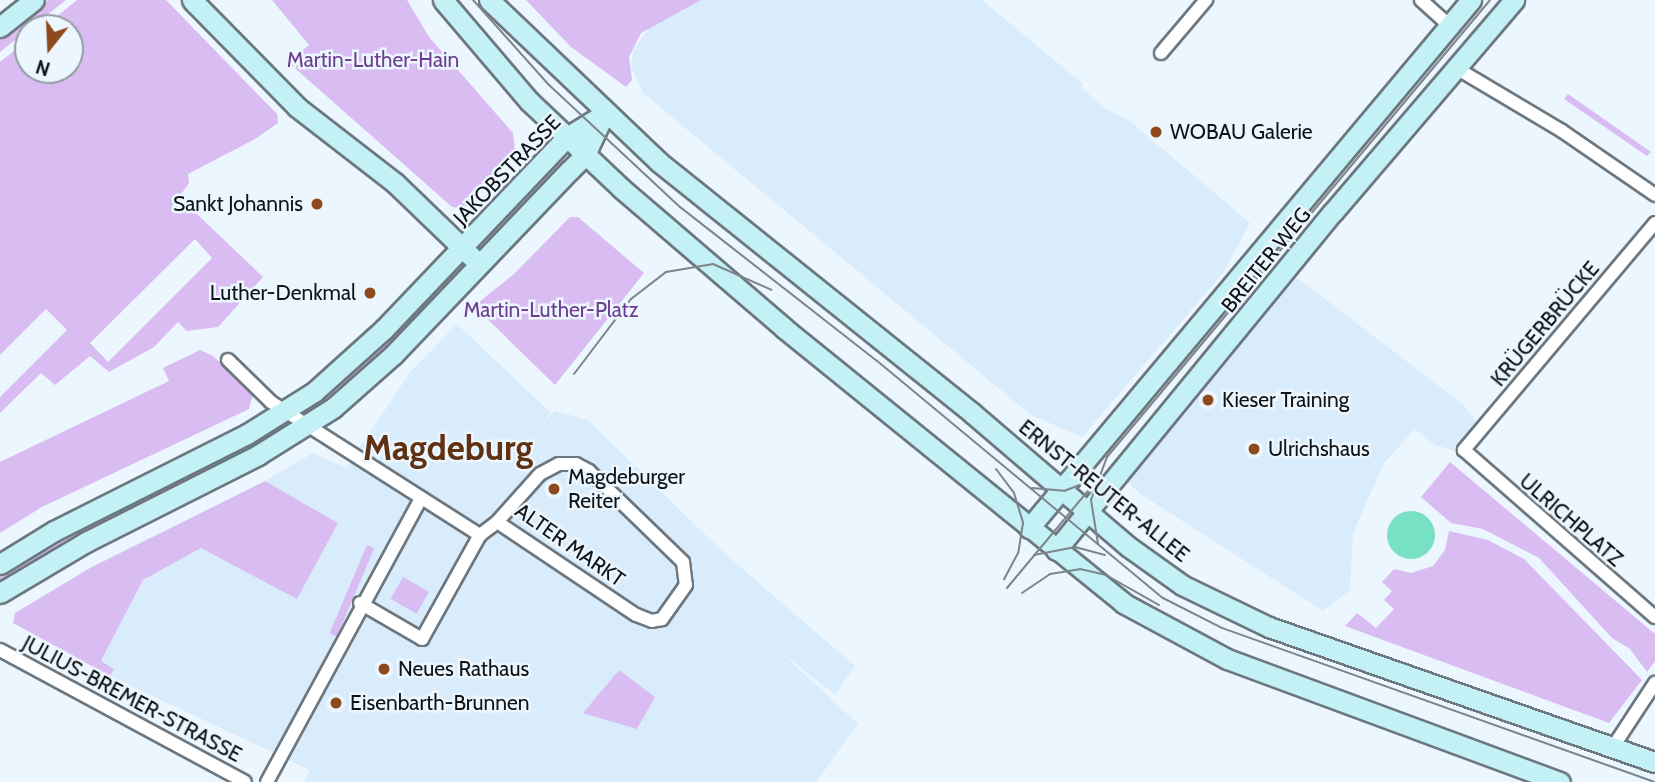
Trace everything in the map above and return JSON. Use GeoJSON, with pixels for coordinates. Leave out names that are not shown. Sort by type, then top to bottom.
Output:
{"type":"FeatureCollection","features":[{"type":"Feature","properties":{"kind":"main road"},"geometry":{"type":"LineString","coordinates":[[0,27],[34,0]]}},
{"type":"Feature","properties":{"kind":"main road"},"geometry":{"type":"LineString","coordinates":[[192,0],[298,107],[395,183],[480,264]]}},
{"type":"Feature","properties":{"kind":"main road"},"geometry":{"type":"LineString","coordinates":[[443,0],[585,155],[784,328],[1123,603],[1200,647],[1560,782]]}},
{"type":"Feature","properties":{"kind":"main road","name":"ERNST-REUTER-ALLEE"},"geometry":{"type":"LineString","coordinates":[[489,0],[604,114],[1162,571],[1235,613],[1655,762]]}},
{"type":"Feature","properties":{"kind":"main road","name":"BREITER WEG"},"geometry":{"type":"LineString","coordinates":[[1029,528],[1254,261],[1290,212],[1398,86],[1414,74],[1449,24],[1471,0]]}},
{"type":"Feature","properties":{"kind":"main road","name":"BREITER WEG"},"geometry":{"type":"LineString","coordinates":[[1056,550],[1514,0]]}},
{"type":"Feature","properties":{"kind":"main road","name":"JAKOBSTRASSE"},"geometry":{"type":"LineString","coordinates":[[0,564],[285,411],[361,352],[567,137],[604,114]]}},
{"type":"Feature","properties":{"kind":"main road","name":"JAKOBSTRASSE"},"geometry":{"type":"LineString","coordinates":[[0,593],[67,552],[311,424],[383,365],[585,155],[604,114]]}},
{"type":"Feature","properties":{"kind":"street"},"geometry":{"type":"LineString","coordinates":[[1161,53],[1206,0]]}},
{"type":"Feature","properties":{"kind":"street"},"geometry":{"type":"LineString","coordinates":[[1421,0],[1449,24]]}},
{"type":"Feature","properties":{"kind":"street"},"geometry":{"type":"LineString","coordinates":[[1456,68],[1555,126],[1655,195]]}},
{"type":"Feature","properties":{"kind":"street","name":"KRÜGERBRÜCKE"},"geometry":{"type":"LineString","coordinates":[[1464,450],[1655,223]]}},
{"type":"Feature","properties":{"kind":"street"},"geometry":{"type":"LineString","coordinates":[[228,360],[285,411],[311,424],[480,535]]}},
{"type":"Feature","properties":{"kind":"street","name":"ULRICHPLATZ"},"geometry":{"type":"LineString","coordinates":[[1464,450],[1655,617]]}},
{"type":"Feature","properties":{"kind":"street","name":"ALTER MARKT"},"geometry":{"type":"LineString","coordinates":[[559,464],[576,464],[681,560],[687,582],[665,616],[643,619],[497,522],[542,472],[559,464]]}},
{"type":"Feature","properties":{"kind":"street"},"geometry":{"type":"LineString","coordinates":[[267,782],[360,603],[421,498]]}},
{"type":"Feature","properties":{"kind":"street"},"geometry":{"type":"LineString","coordinates":[[360,603],[422,639],[480,535],[497,522]]}},
{"type":"Feature","properties":{"kind":"street","name":"JULIUS-BREMER-STRASSE"},"geometry":{"type":"LineString","coordinates":[[0,650],[245,782]]}},
{"type":"Feature","properties":{"kind":"street"},"geometry":{"type":"LineString","coordinates":[[1613,747],[1655,683]]}},
{"type":"Feature","properties":{"kind":"shaded area"},"geometry":{"type":"Polygon","coordinates":[[[696,0],[982,0],[1083,84],[1081,87],[1103,107],[1131,122],[1250,223],[1223,273],[1082,437],[1031,415],[643,93],[631,67],[633,51],[650,27],[696,0]]]}},
{"type":"Feature","properties":{"kind":"shaded area","name":"Ulrichshaus"},"geometry":{"type":"Polygon","coordinates":[[[1292,274],[1463,404],[1477,423],[1456,451],[1435,445],[1415,429],[1384,463],[1353,533],[1350,590],[1323,611],[1142,495],[1123,479],[1292,274]]]}},
{"type":"Feature","properties":{"kind":"shaded area"},"geometry":{"type":"Polygon","coordinates":[[[457,324],[551,413],[538,429],[555,411],[588,420],[723,552],[855,666],[835,695],[779,650],[858,724],[816,782],[304,782],[310,770],[110,676],[114,669],[101,662],[143,580],[201,548],[297,598],[338,523],[265,481],[313,453],[346,468],[411,371],[457,324]]]}},
{"type":"Feature","properties":{"kind":"shaded area"},"geometry":{"type":"Polygon","coordinates":[[[1411,511],[1428,518],[1435,535],[1428,552],[1411,559],[1394,552],[1387,535],[1394,518],[1411,511]]]}},
{"type":"Feature","properties":{"kind":"green space"},"geometry":{"type":"Polygon","coordinates":[[[48,0],[66,0],[48,14],[30,14],[48,0]]]}},
{"type":"Feature","properties":{"kind":"green space"},"geometry":{"type":"Polygon","coordinates":[[[77,0],[166,0],[277,114],[278,123],[255,139],[188,174],[189,183],[179,197],[263,277],[218,327],[187,331],[178,322],[154,347],[109,372],[90,356],[55,385],[41,373],[0,413],[0,397],[67,330],[46,309],[0,355],[0,62],[14,51],[14,84],[84,84],[84,14],[60,14],[77,0]],[[195,239],[90,343],[108,362],[212,258],[195,239]]]}},
{"type":"Feature","properties":{"kind":"green space","name":"Martin-Luther-Hain"},"geometry":{"type":"Polygon","coordinates":[[[272,0],[407,0],[429,37],[513,133],[515,151],[464,209],[452,207],[288,62],[309,45],[272,0]]]}},
{"type":"Feature","properties":{"kind":"green space"},"geometry":{"type":"Polygon","coordinates":[[[526,0],[701,0],[641,33],[629,57],[632,80],[626,87],[571,47],[526,0]]]}},
{"type":"Feature","properties":{"kind":"green space"},"geometry":{"type":"Polygon","coordinates":[[[14,27],[14,41],[0,52],[0,38],[14,27]]]}},
{"type":"Feature","properties":{"kind":"green space"},"geometry":{"type":"Polygon","coordinates":[[[1568,94],[1651,152],[1647,156],[1564,99],[1568,94]]]}},
{"type":"Feature","properties":{"kind":"green space","name":"Martin-Luther-Platz"},"geometry":{"type":"Polygon","coordinates":[[[570,217],[578,217],[644,273],[555,385],[474,306],[514,274],[570,217]]]}},
{"type":"Feature","properties":{"kind":"green space"},"geometry":{"type":"Polygon","coordinates":[[[425,300],[430,305],[347,388],[342,383],[425,300]]]}},
{"type":"Feature","properties":{"kind":"green space"},"geometry":{"type":"Polygon","coordinates":[[[200,350],[213,356],[253,394],[249,409],[42,507],[0,533],[0,462],[169,381],[163,368],[200,350]]]}},
{"type":"Feature","properties":{"kind":"green space"},"geometry":{"type":"Polygon","coordinates":[[[1450,462],[1655,634],[1655,661],[1647,672],[1630,649],[1612,638],[1539,558],[1483,529],[1451,523],[1421,497],[1450,462]]]}},
{"type":"Feature","properties":{"kind":"green space"},"geometry":{"type":"Polygon","coordinates":[[[204,465],[207,471],[53,550],[0,583],[0,574],[33,553],[204,465]]]}},
{"type":"Feature","properties":{"kind":"green space"},"geometry":{"type":"Polygon","coordinates":[[[265,481],[338,523],[297,599],[201,548],[143,580],[101,661],[114,669],[110,676],[13,623],[15,613],[90,568],[265,481]]]}},
{"type":"Feature","properties":{"kind":"green space"},"geometry":{"type":"Polygon","coordinates":[[[1449,531],[1488,540],[1524,559],[1642,680],[1609,723],[1345,626],[1357,613],[1376,628],[1394,609],[1384,600],[1392,591],[1382,582],[1394,569],[1411,573],[1433,566],[1445,550],[1449,531]]]}},
{"type":"Feature","properties":{"kind":"green space"},"geometry":{"type":"Polygon","coordinates":[[[367,545],[374,548],[337,636],[329,633],[367,545]]]}},
{"type":"Feature","properties":{"kind":"green space"},"geometry":{"type":"Polygon","coordinates":[[[403,577],[429,592],[416,614],[390,599],[403,577]]]}},
{"type":"Feature","properties":{"kind":"green space"},"geometry":{"type":"Polygon","coordinates":[[[619,670],[655,697],[637,729],[583,713],[619,670]]]}},
{"type":"Feature","properties":{"kind":"tram line"},"geometry":{"type":"LineString","coordinates":[[473,0],[548,84],[680,207],[876,360],[1163,598],[1222,628],[1654,782]]}},
{"type":"Feature","properties":{"kind":"tram line"},"geometry":{"type":"LineString","coordinates":[[1098,544],[1091,500],[1107,457],[1490,0]]}},
{"type":"Feature","properties":{"kind":"tram line"},"geometry":{"type":"LineString","coordinates":[[574,374],[631,299],[666,272],[713,264],[772,290]]}},
{"type":"Feature","properties":{"kind":"tram line"},"geometry":{"type":"LineString","coordinates":[[996,469],[1014,493],[1023,523],[1018,553],[1004,579]]}},
{"type":"Feature","properties":{"kind":"tram line"},"geometry":{"type":"LineString","coordinates":[[1032,488],[1064,491],[1093,480]]}},
{"type":"Feature","properties":{"kind":"tram line"},"geometry":{"type":"LineString","coordinates":[[1007,588],[1092,486]]}},
{"type":"Feature","properties":{"kind":"tram line"},"geometry":{"type":"LineString","coordinates":[[1034,555],[1075,547],[1105,555]]}},
{"type":"Feature","properties":{"kind":"tram line"},"geometry":{"type":"LineString","coordinates":[[1022,593],[1050,574],[1080,569],[1106,575],[1159,605]]}},
{"type":"Feature","properties":{"kind":"place","name":"WOBAU Galerie"},"geometry":{"type":"Point","coordinates":[1156,132]}},
{"type":"Feature","properties":{"kind":"place","name":"Sankt Johannis"},"geometry":{"type":"Point","coordinates":[317,204]}},
{"type":"Feature","properties":{"kind":"place","name":"Luther-Denkmal"},"geometry":{"type":"Point","coordinates":[370,293]}},
{"type":"Feature","properties":{"kind":"place","name":"Kieser Training"},"geometry":{"type":"Point","coordinates":[1208,400]}},
{"type":"Feature","properties":{"kind":"place","name":"Ulrichshaus"},"geometry":{"type":"Point","coordinates":[1254,449]}},
{"type":"Feature","properties":{"kind":"place","name":"Magdeburger Reiter"},"geometry":{"type":"Point","coordinates":[554,489]}},
{"type":"Feature","properties":{"kind":"place","name":"Neues Rathaus"},"geometry":{"type":"Point","coordinates":[384,669]}},
{"type":"Feature","properties":{"kind":"place","name":"Eisenbarth-Brunnen"},"geometry":{"type":"Point","coordinates":[336,703]}},
{"type":"Feature","properties":{"kind":"district","name":"Magdeburg"},"geometry":{"type":"Point","coordinates":[448,448]}}]}
